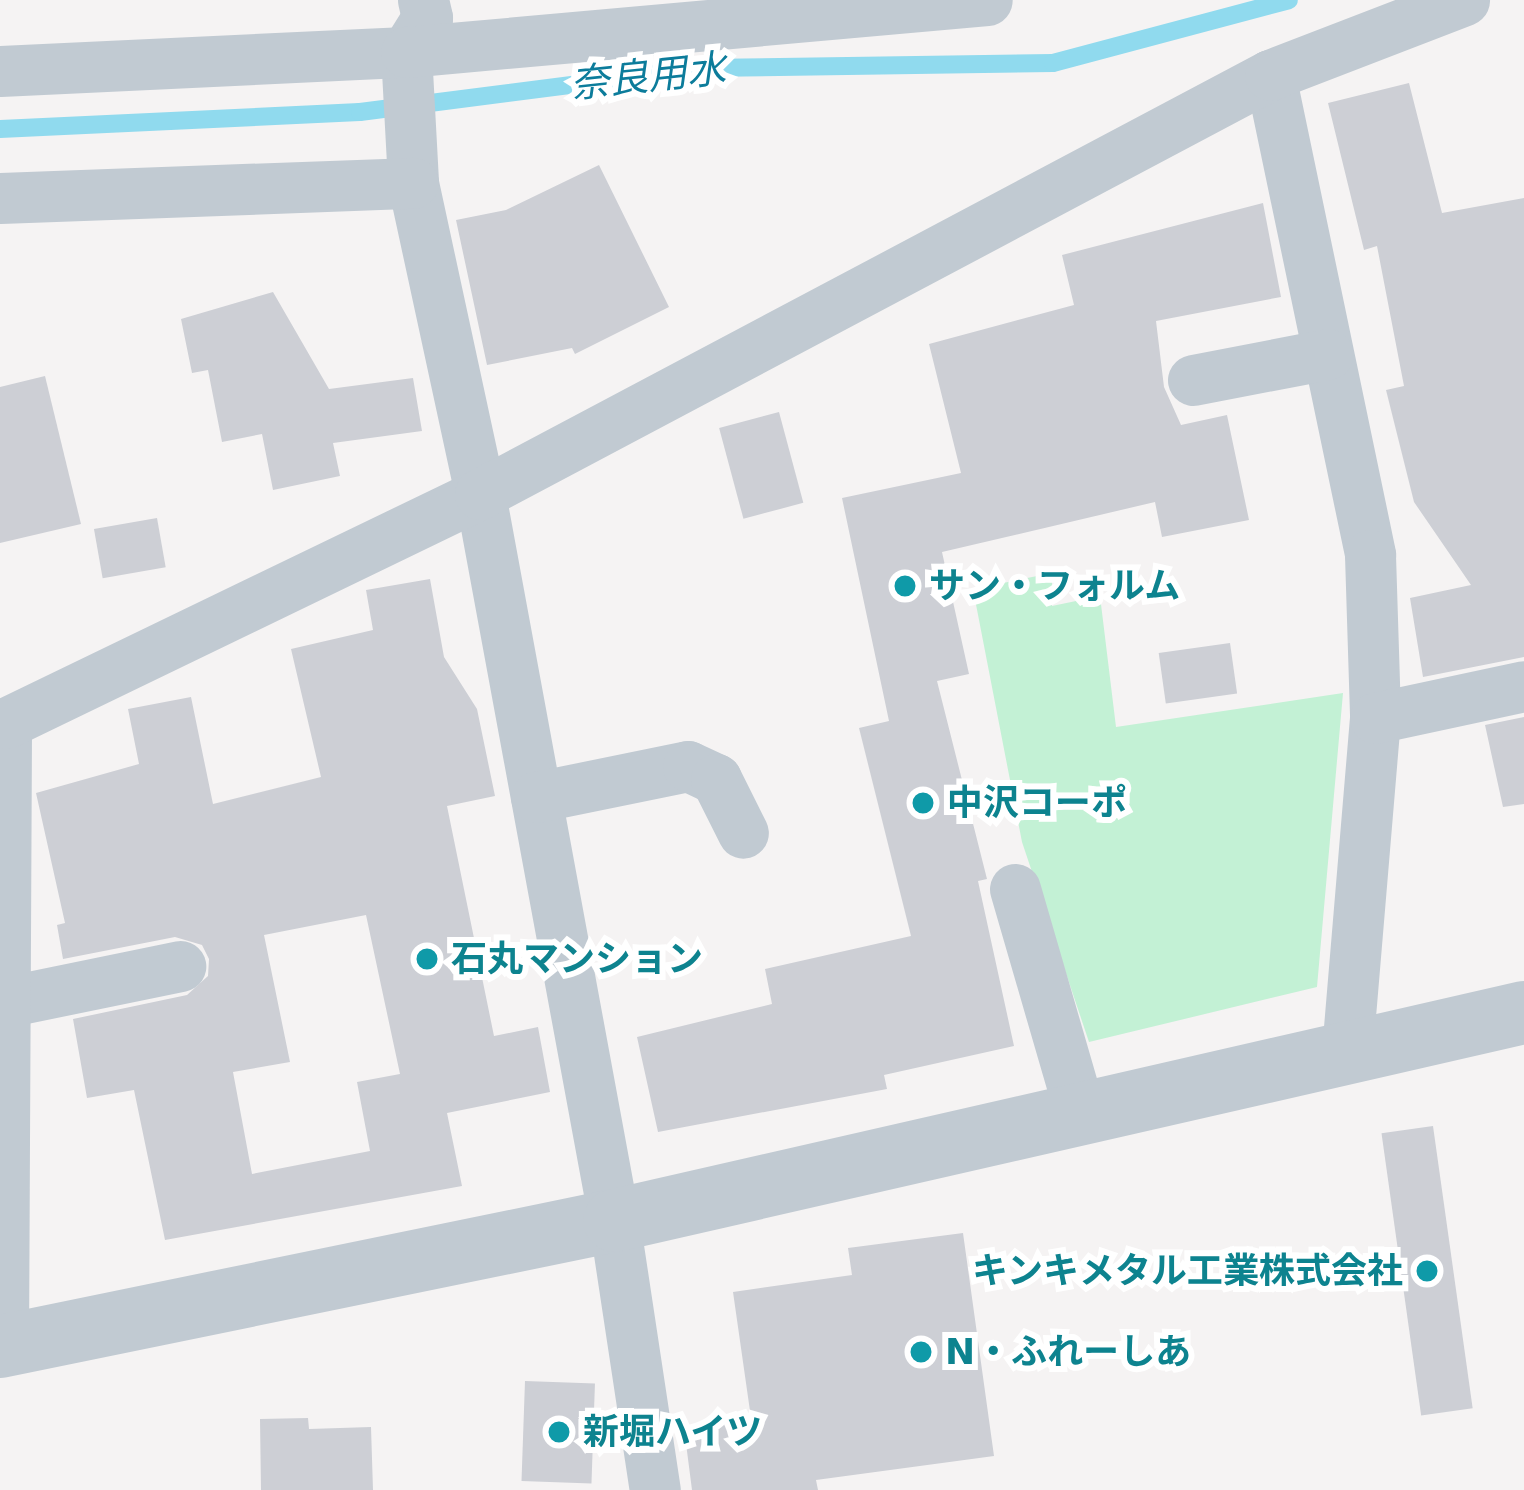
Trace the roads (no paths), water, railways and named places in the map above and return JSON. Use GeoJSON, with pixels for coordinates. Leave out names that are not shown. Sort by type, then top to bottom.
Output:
{"type":"FeatureCollection","features":[{"type":"Feature","properties":{"kind":"street"},"geometry":{"type":"LineString","coordinates":[[422,0],[427,19],[406,52],[412,183],[480,494],[614,1220],[655,1490]]}},
{"type":"Feature","properties":{"kind":"street"},"geometry":{"type":"LineString","coordinates":[[0,70],[406,52],[987,0]]}},
{"type":"Feature","properties":{"kind":"street"},"geometry":{"type":"LineString","coordinates":[[1448,3],[1270,75],[480,494],[6,723],[2,1346],[614,1220],[1524,1012]]}},
{"type":"Feature","properties":{"kind":"street"},"geometry":{"type":"LineString","coordinates":[[1270,75],[1370,555],[1375,718],[1346,1053]]}},
{"type":"Feature","properties":{"kind":"street"},"geometry":{"type":"LineString","coordinates":[[0,198],[412,183]]}},
{"type":"Feature","properties":{"kind":"street"},"geometry":{"type":"LineString","coordinates":[[1193,380],[1328,353]]}},
{"type":"Feature","properties":{"kind":"street"},"geometry":{"type":"LineString","coordinates":[[1375,718],[1524,686]]}},
{"type":"Feature","properties":{"kind":"street"},"geometry":{"type":"LineString","coordinates":[[536,796],[688,766],[716,779],[743,833]]}},
{"type":"Feature","properties":{"kind":"street"},"geometry":{"type":"LineString","coordinates":[[1015,889],[1080,1113]]}},
{"type":"Feature","properties":{"kind":"street"},"geometry":{"type":"LineString","coordinates":[[5,1002],[180,966]]}},
{"type":"Feature","properties":{"kind":"waterway","name":"奈良用水"},"geometry":{"type":"LineString","coordinates":[[0,129],[360,112],[702,68],[1053,63],[1289,0]]}},
{"type":"Feature","properties":{"kind":"place","name":"サン・フォルム"},"geometry":{"type":"Point","coordinates":[905,586]}},
{"type":"Feature","properties":{"kind":"place","name":"中沢コーポ"},"geometry":{"type":"Point","coordinates":[923,803]}},
{"type":"Feature","properties":{"kind":"place","name":"石丸マンション"},"geometry":{"type":"Point","coordinates":[427,959]}},
{"type":"Feature","properties":{"kind":"place","name":"キンキメタル工業株式会社"},"geometry":{"type":"Point","coordinates":[1427,1271]}},
{"type":"Feature","properties":{"kind":"place","name":"N・ふれーしあ"},"geometry":{"type":"Point","coordinates":[921,1352]}},
{"type":"Feature","properties":{"kind":"place","name":"新堀ハイツ"},"geometry":{"type":"Point","coordinates":[559,1432]}}]}
